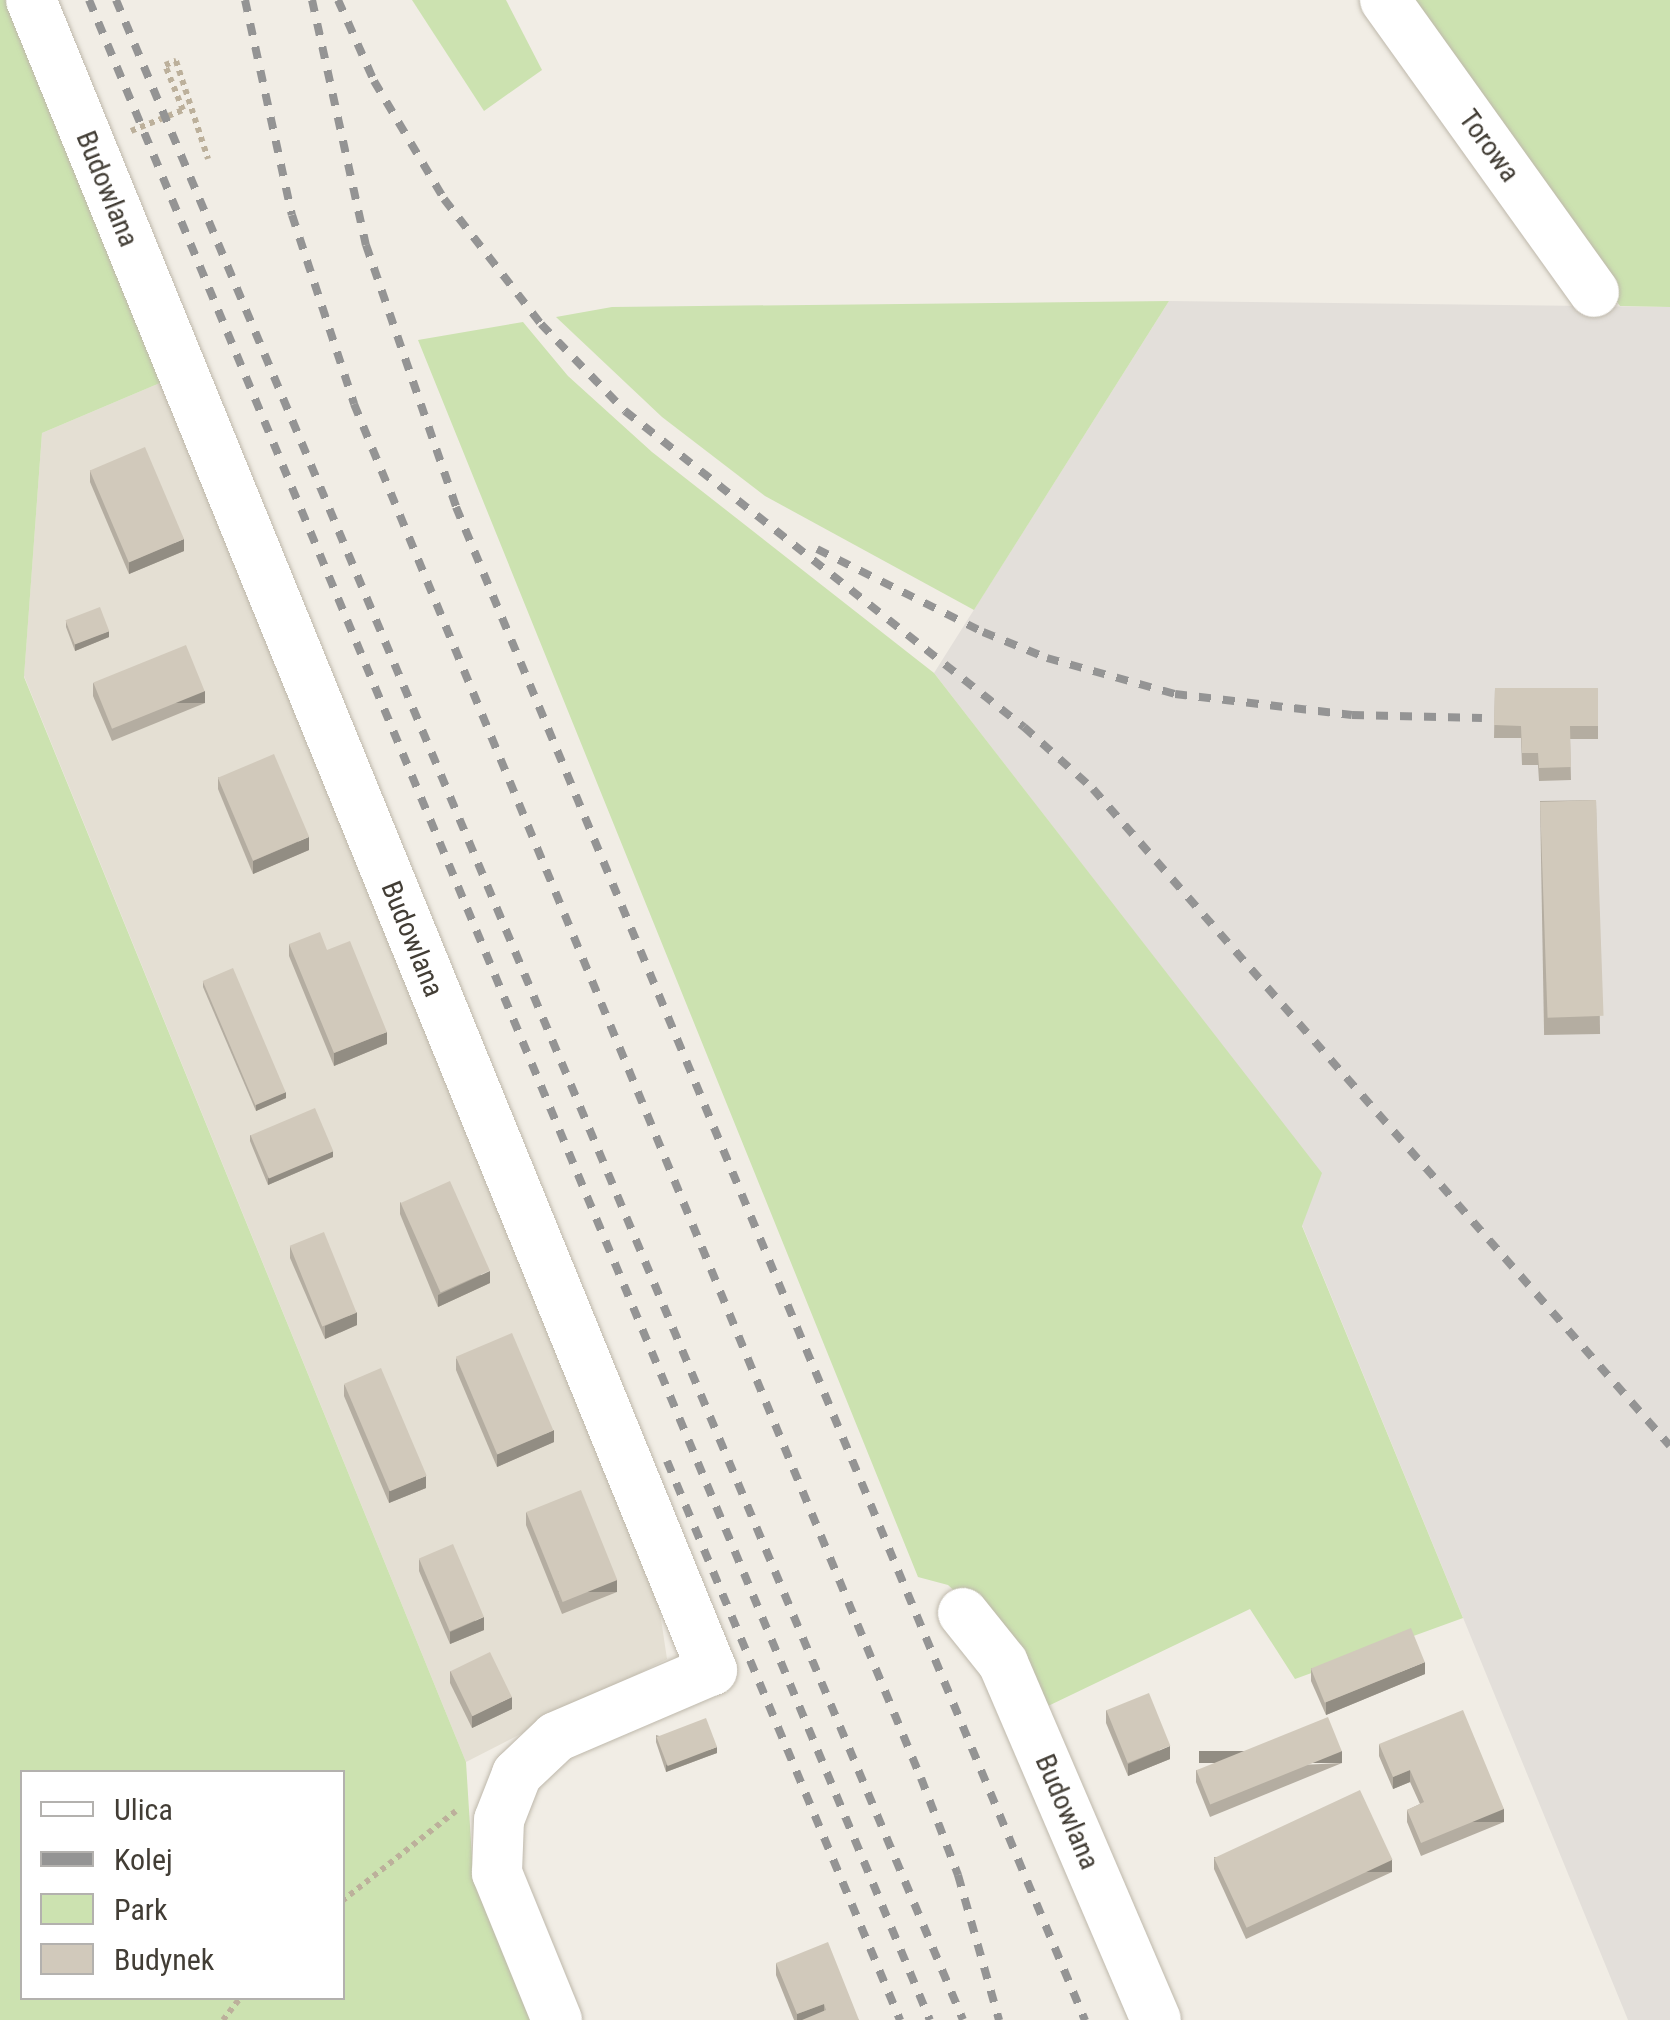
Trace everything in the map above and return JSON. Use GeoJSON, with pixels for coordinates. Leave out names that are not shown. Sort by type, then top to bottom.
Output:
{"type":"FeatureCollection","features":[{"type":"Feature","properties":{"kind":"street","name":"Budowlana"},"geometry":{"type":"LineString","coordinates":[[31,0],[712,1670],[556,1738],[517,1774]]}},
{"type":"Feature","properties":{"kind":"street","name":"Torowa"},"geometry":{"type":"LineString","coordinates":[[1385,0],[1594,292]]}},
{"type":"Feature","properties":{"kind":"street","name":"Budowlana"},"geometry":{"type":"LineString","coordinates":[[964,1612],[1003,1663],[1156,2020]]}},
{"type":"Feature","properties":{"kind":"street"},"geometry":{"type":"LineString","coordinates":[[517,1774],[498,1820],[497,1873],[557,2020]]}},
{"type":"Feature","properties":{"kind":"path"},"geometry":{"type":"LineString","coordinates":[[120,136],[183,110],[165,65],[176,61],[208,159]]}},
{"type":"Feature","properties":{"kind":"path"},"geometry":{"type":"LineString","coordinates":[[345,1898],[442,1820],[517,1774]]}},
{"type":"Feature","properties":{"kind":"path"},"geometry":{"type":"LineString","coordinates":[[222,2020],[238,2000]]}},
{"type":"Feature","properties":{"kind":"shaded area"},"geometry":{"type":"Polygon","coordinates":[[[1169,301],[1670,307],[1670,2020],[1628,2020],[1302,1225],[1321,1173],[934,673],[1169,301]]]}},
{"type":"Feature","properties":{"kind":"shaded area"},"geometry":{"type":"Polygon","coordinates":[[[167,380],[652,1559],[667,1659],[466,1762],[24,676],[42,433],[167,380]]]}},
{"type":"Feature","properties":{"kind":"green space"},"geometry":{"type":"Polygon","coordinates":[[[0,0],[6,0],[167,380],[42,433],[24,677],[466,1762],[473,1874],[534,2020],[0,2020],[0,0]]]}},
{"type":"Feature","properties":{"kind":"green space"},"geometry":{"type":"Polygon","coordinates":[[[412,0],[506,0],[542,70],[484,111],[412,0]]]}},
{"type":"Feature","properties":{"kind":"green space"},"geometry":{"type":"Polygon","coordinates":[[[1401,0],[1670,0],[1670,307],[1620,306],[1401,0]]]}},
{"type":"Feature","properties":{"kind":"green space"},"geometry":{"type":"Polygon","coordinates":[[[1169,301],[974,610],[765,496],[662,417],[556,317],[612,307],[1169,301]]]}},
{"type":"Feature","properties":{"kind":"green space"},"geometry":{"type":"Polygon","coordinates":[[[523,322],[568,376],[652,452],[934,673],[1322,1173],[1302,1226],[1463,1618],[1295,1679],[1250,1609],[1046,1707],[972,1607],[948,1585],[918,1577],[418,340],[523,322]]]}},
{"type":"Feature","properties":{"kind":"building"},"geometry":{"type":"Polygon","coordinates":[[[145,447],[184,539],[129,562],[90,470],[145,447]]]}},
{"type":"Feature","properties":{"kind":"building"},"geometry":{"type":"Polygon","coordinates":[[[100,607],[109,631],[75,645],[65,620],[100,607]]]}},
{"type":"Feature","properties":{"kind":"building"},"geometry":{"type":"Polygon","coordinates":[[[186,645],[205,691],[112,729],[93,682],[186,645]]]}},
{"type":"Feature","properties":{"kind":"building"},"geometry":{"type":"Polygon","coordinates":[[[1495,688],[1598,688],[1598,726],[1570,726],[1571,767],[1539,768],[1538,753],[1522,753],[1521,726],[1494,725],[1495,688]]]}},
{"type":"Feature","properties":{"kind":"building"},"geometry":{"type":"Polygon","coordinates":[[[274,754],[309,837],[253,861],[218,778],[274,754]]]}},
{"type":"Feature","properties":{"kind":"building"},"geometry":{"type":"Polygon","coordinates":[[[1596,800],[1604,1016],[1548,1018],[1540,802],[1596,800]]]}},
{"type":"Feature","properties":{"kind":"building"},"geometry":{"type":"Polygon","coordinates":[[[320,932],[327,950],[350,941],[387,1032],[334,1053],[289,944],[320,932]]]}},
{"type":"Feature","properties":{"kind":"building"},"geometry":{"type":"Polygon","coordinates":[[[233,968],[286,1092],[255,1105],[203,981],[233,968]]]}},
{"type":"Feature","properties":{"kind":"building"},"geometry":{"type":"Polygon","coordinates":[[[315,1108],[333,1151],[269,1179],[251,1135],[315,1108]]]}},
{"type":"Feature","properties":{"kind":"building"},"geometry":{"type":"Polygon","coordinates":[[[450,1181],[490,1271],[441,1292],[401,1203],[450,1181]]]}},
{"type":"Feature","properties":{"kind":"building"},"geometry":{"type":"Polygon","coordinates":[[[324,1232],[357,1313],[322,1327],[290,1246],[324,1232]]]}},
{"type":"Feature","properties":{"kind":"building"},"geometry":{"type":"Polygon","coordinates":[[[512,1333],[553,1431],[497,1454],[456,1357],[512,1333]]]}},
{"type":"Feature","properties":{"kind":"building"},"geometry":{"type":"Polygon","coordinates":[[[381,1368],[427,1476],[390,1491],[344,1384],[381,1368]]]}},
{"type":"Feature","properties":{"kind":"building"},"geometry":{"type":"Polygon","coordinates":[[[581,1490],[617,1580],[563,1602],[526,1512],[581,1490]]]}},
{"type":"Feature","properties":{"kind":"building"},"geometry":{"type":"Polygon","coordinates":[[[453,1544],[484,1617],[450,1631],[419,1558],[453,1544]]]}},
{"type":"Feature","properties":{"kind":"building"},"geometry":{"type":"Polygon","coordinates":[[[1411,1628],[1425,1662],[1325,1703],[1311,1668],[1411,1628]]]}},
{"type":"Feature","properties":{"kind":"building"},"geometry":{"type":"Polygon","coordinates":[[[490,1652],[512,1697],[472,1716],[450,1671],[490,1652]]]}},
{"type":"Feature","properties":{"kind":"building"},"geometry":{"type":"Polygon","coordinates":[[[1149,1693],[1170,1746],[1128,1763],[1106,1710],[1149,1693]]]}},
{"type":"Feature","properties":{"kind":"building"},"geometry":{"type":"Polygon","coordinates":[[[1463,1710],[1504,1809],[1421,1843],[1407,1810],[1424,1802],[1410,1770],[1393,1777],[1379,1744],[1463,1710]]]}},
{"type":"Feature","properties":{"kind":"building"},"geometry":{"type":"Polygon","coordinates":[[[1328,1717],[1342,1751],[1210,1804],[1196,1770],[1328,1717]]]}},
{"type":"Feature","properties":{"kind":"building"},"geometry":{"type":"Polygon","coordinates":[[[706,1718],[717,1747],[668,1766],[657,1737],[706,1718]]]}},
{"type":"Feature","properties":{"kind":"building"},"geometry":{"type":"Polygon","coordinates":[[[1360,1790],[1393,1860],[1247,1928],[1214,1858],[1360,1790]]]}},
{"type":"Feature","properties":{"kind":"building"},"geometry":{"type":"Polygon","coordinates":[[[828,1942],[859,2020],[802,2020],[826,2010],[824,2004],[797,2014],[776,1963],[828,1942]]]}},
{"type":"Feature","properties":{"kind":"railway"},"geometry":{"type":"LineString","coordinates":[[89,0],[930,2020]]}},
{"type":"Feature","properties":{"kind":"railway"},"geometry":{"type":"LineString","coordinates":[[116,0],[963,2020]]}},
{"type":"Feature","properties":{"kind":"railway"},"geometry":{"type":"LineString","coordinates":[[245,0],[292,215],[354,404],[921,1778],[958,1875],[999,2020]]}},
{"type":"Feature","properties":{"kind":"railway"},"geometry":{"type":"LineString","coordinates":[[312,0],[366,245],[456,507],[1085,2020]]}},
{"type":"Feature","properties":{"kind":"railway"},"geometry":{"type":"LineString","coordinates":[[338,0],[374,81],[444,199],[541,324],[625,411],[1024,727],[1093,789],[1670,1446]]}},
{"type":"Feature","properties":{"kind":"railway"},"geometry":{"type":"LineString","coordinates":[[817,549],[983,632],[1047,658],[1175,694],[1352,715],[1482,718]]}},
{"type":"Feature","properties":{"kind":"railway"},"geometry":{"type":"LineString","coordinates":[[667,1461],[900,2020]]}}]}
